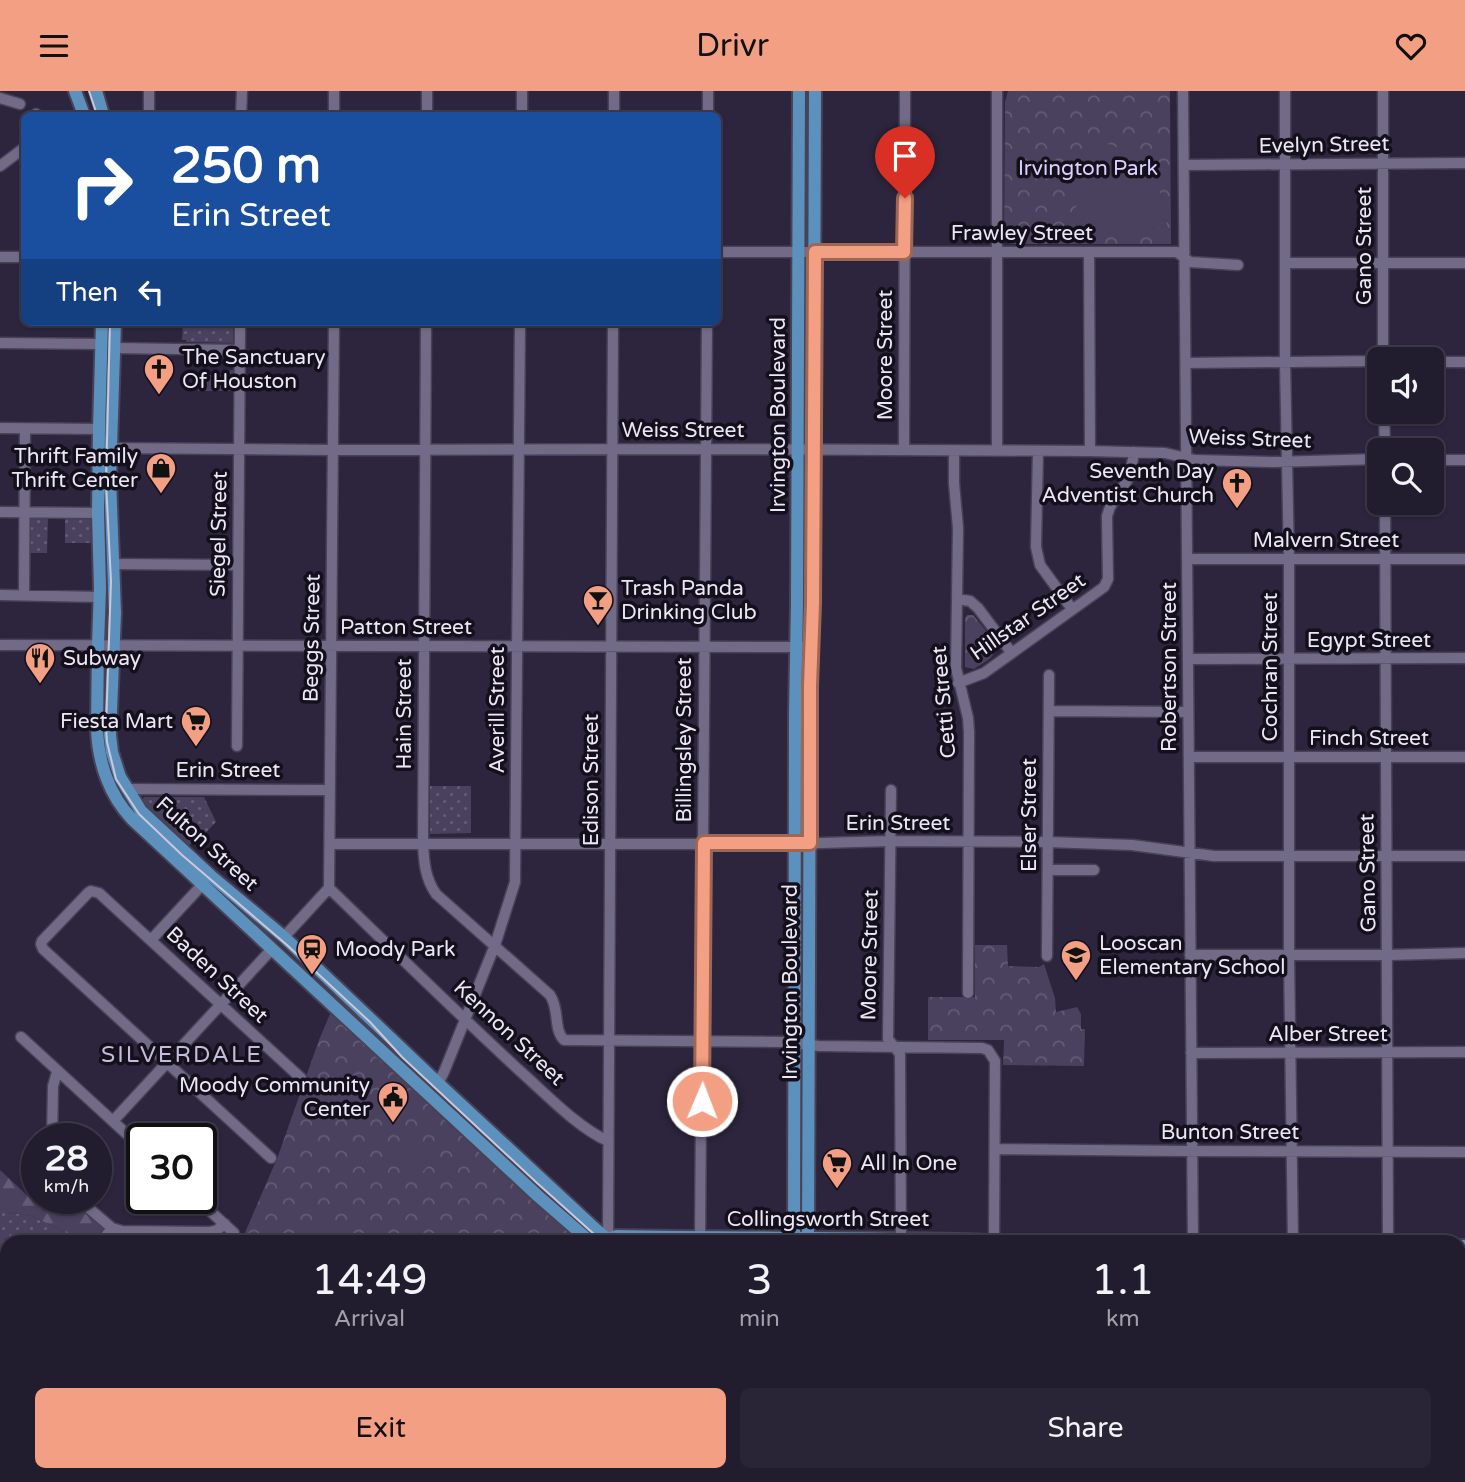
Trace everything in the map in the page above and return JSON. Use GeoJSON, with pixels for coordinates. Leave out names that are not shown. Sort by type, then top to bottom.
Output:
{"type":"FeatureCollection","features":[{"type":"Feature","properties":{"kind":"main road"},"geometry":{"type":"LineString","coordinates":[[75,91],[83,112]]}},
{"type":"Feature","properties":{"kind":"main road"},"geometry":{"type":"LineString","coordinates":[[96,91],[102,112]]}},
{"type":"Feature","properties":{"kind":"main road","name":"Irvington Boulevard"},"geometry":{"type":"LineString","coordinates":[[794,1235],[799,91]]}},
{"type":"Feature","properties":{"kind":"main road","name":"Irvington Boulevard"},"geometry":{"type":"LineString","coordinates":[[808,1235],[815,91]]}},
{"type":"Feature","properties":{"kind":"main road"},"geometry":{"type":"LineString","coordinates":[[799,151],[816,151]]}},
{"type":"Feature","properties":{"kind":"main road","name":"Fulton Street"},"geometry":{"type":"LineString","coordinates":[[103,326],[108,346],[114,564],[110,735],[112,752],[126,789],[141,811],[211,877],[284,937],[602,1235]]}},
{"type":"Feature","properties":{"kind":"main road","name":"Fulton Street"},"geometry":{"type":"LineString","coordinates":[[114,326],[108,346],[99,429],[98,741],[108,782],[124,810],[202,885],[583,1235]]}},
{"type":"Feature","properties":{"kind":"main road"},"geometry":{"type":"LineString","coordinates":[[797,352],[815,353]]}},
{"type":"Feature","properties":{"kind":"main road"},"geometry":{"type":"LineString","coordinates":[[797,541],[814,541]]}},
{"type":"Feature","properties":{"kind":"main road"},"geometry":{"type":"LineString","coordinates":[[795,715],[810,715]]}},
{"type":"Feature","properties":{"kind":"main road"},"geometry":{"type":"LineString","coordinates":[[794,943],[809,943]]}},
{"type":"Feature","properties":{"kind":"main road"},"geometry":{"type":"LineString","coordinates":[[793,1159],[808,1159]]}},
{"type":"Feature","properties":{"kind":"street"},"geometry":{"type":"LineString","coordinates":[[149,91],[149,112]]}},
{"type":"Feature","properties":{"kind":"street"},"geometry":{"type":"LineString","coordinates":[[242,91],[242,112]]}},
{"type":"Feature","properties":{"kind":"street"},"geometry":{"type":"LineString","coordinates":[[334,91],[334,112]]}},
{"type":"Feature","properties":{"kind":"street"},"geometry":{"type":"LineString","coordinates":[[427,91],[427,112]]}},
{"type":"Feature","properties":{"kind":"street"},"geometry":{"type":"LineString","coordinates":[[522,91],[522,112]]}},
{"type":"Feature","properties":{"kind":"street"},"geometry":{"type":"LineString","coordinates":[[614,91],[614,112]]}},
{"type":"Feature","properties":{"kind":"street"},"geometry":{"type":"LineString","coordinates":[[708,91],[708,112]]}},
{"type":"Feature","properties":{"kind":"street","name":"Moore Street"},"geometry":{"type":"LineString","coordinates":[[904,450],[905,91]]}},
{"type":"Feature","properties":{"kind":"street"},"geometry":{"type":"LineString","coordinates":[[997,91],[997,451]]}},
{"type":"Feature","properties":{"kind":"street","name":"Robertson Street"},"geometry":{"type":"LineString","coordinates":[[1183,91],[1193,1235]]}},
{"type":"Feature","properties":{"kind":"street","name":"Cochran Street"},"geometry":{"type":"LineString","coordinates":[[1285,91],[1293,1235]]}},
{"type":"Feature","properties":{"kind":"street","name":"Gano Street"},"geometry":{"type":"LineString","coordinates":[[1381,347],[1383,91]]}},
{"type":"Feature","properties":{"kind":"street"},"geometry":{"type":"LineString","coordinates":[[0,98],[20,104]]}},
{"type":"Feature","properties":{"kind":"street"},"geometry":{"type":"LineString","coordinates":[[0,166],[21,150]]}},
{"type":"Feature","properties":{"kind":"street","name":"Evelyn Street"},"geometry":{"type":"LineString","coordinates":[[1184,165],[1465,163]]}},
{"type":"Feature","properties":{"kind":"street","name":"Frawley Street"},"geometry":{"type":"LineString","coordinates":[[721,252],[1177,252],[1190,262],[1238,265]]}},
{"type":"Feature","properties":{"kind":"street"},"geometry":{"type":"LineString","coordinates":[[1089,253],[1090,451]]}},
{"type":"Feature","properties":{"kind":"street"},"geometry":{"type":"LineString","coordinates":[[0,257],[21,257]]}},
{"type":"Feature","properties":{"kind":"street"},"geometry":{"type":"LineString","coordinates":[[1286,263],[1465,263]]}},
{"type":"Feature","properties":{"kind":"street","name":"Siegel Street"},"geometry":{"type":"LineString","coordinates":[[237,746],[240,326]]}},
{"type":"Feature","properties":{"kind":"street","name":"Beggs Street"},"geometry":{"type":"LineString","coordinates":[[329,888],[334,326]]}},
{"type":"Feature","properties":{"kind":"street","name":"Hain Street"},"geometry":{"type":"LineString","coordinates":[[426,326],[423,844],[426,874],[436,894],[550,995],[556,1006],[561,1038],[610,1042]]}},
{"type":"Feature","properties":{"kind":"street","name":"Averill Street"},"geometry":{"type":"LineString","coordinates":[[438,1083],[495,945],[515,882],[520,326]]}},
{"type":"Feature","properties":{"kind":"street","name":"Edison Street"},"geometry":{"type":"LineString","coordinates":[[608,1235],[613,326]]}},
{"type":"Feature","properties":{"kind":"street","name":"Billingsley Street"},"geometry":{"type":"LineString","coordinates":[[700,1235],[707,326]]}},
{"type":"Feature","properties":{"kind":"street"},"geometry":{"type":"LineString","coordinates":[[0,343],[240,350]]}},
{"type":"Feature","properties":{"kind":"street"},"geometry":{"type":"LineString","coordinates":[[1186,363],[1367,360]]}},
{"type":"Feature","properties":{"kind":"street"},"geometry":{"type":"LineString","coordinates":[[1444,362],[1465,362]]}},
{"type":"Feature","properties":{"kind":"street"},"geometry":{"type":"LineString","coordinates":[[0,428],[99,429]]}},
{"type":"Feature","properties":{"kind":"street"},"geometry":{"type":"LineString","coordinates":[[24,595],[25,429]]}},
{"type":"Feature","properties":{"kind":"street","name":"Weiss Street"},"geometry":{"type":"LineString","coordinates":[[112,448],[1090,451],[1165,453],[1195,460],[1367,460]]}},
{"type":"Feature","properties":{"kind":"street","name":"Cetti Street"},"geometry":{"type":"LineString","coordinates":[[954,451],[958,527],[956,668],[969,732],[968,993]]}},
{"type":"Feature","properties":{"kind":"street"},"geometry":{"type":"LineString","coordinates":[[1038,451],[1035,547],[1040,565],[1072,609]]}},
{"type":"Feature","properties":{"kind":"street","name":"Hillstar Street"},"geometry":{"type":"LineString","coordinates":[[958,683],[984,673],[1104,587],[1108,579],[1107,516],[1130,476],[1134,452]]}},
{"type":"Feature","properties":{"kind":"street"},"geometry":{"type":"LineString","coordinates":[[1444,460],[1465,460]]}},
{"type":"Feature","properties":{"kind":"street"},"geometry":{"type":"LineString","coordinates":[[0,512],[98,513]]}},
{"type":"Feature","properties":{"kind":"street","name":"Gano Street"},"geometry":{"type":"LineString","coordinates":[[1385,515],[1388,1235]]}},
{"type":"Feature","properties":{"kind":"street","name":"Malvern Street"},"geometry":{"type":"LineString","coordinates":[[1188,559],[1465,559]]}},
{"type":"Feature","properties":{"kind":"street"},"geometry":{"type":"LineString","coordinates":[[114,564],[238,565]]}},
{"type":"Feature","properties":{"kind":"street"},"geometry":{"type":"LineString","coordinates":[[0,595],[100,597]]}},
{"type":"Feature","properties":{"kind":"street"},"geometry":{"type":"LineString","coordinates":[[957,599],[970,601],[978,608],[1011,652]]}},
{"type":"Feature","properties":{"kind":"street","name":"Patton Street"},"geometry":{"type":"LineString","coordinates":[[0,645],[811,647]]}},
{"type":"Feature","properties":{"kind":"street","name":"Egypt Street"},"geometry":{"type":"LineString","coordinates":[[1189,659],[1465,658]]}},
{"type":"Feature","properties":{"kind":"street","name":"Elser Street"},"geometry":{"type":"LineString","coordinates":[[1047,956],[1049,675]]}},
{"type":"Feature","properties":{"kind":"street"},"geometry":{"type":"LineString","coordinates":[[1049,711],[1188,712]]}},
{"type":"Feature","properties":{"kind":"street","name":"Finch Street"},"geometry":{"type":"LineString","coordinates":[[1189,757],[1465,757]]}},
{"type":"Feature","properties":{"kind":"street","name":"Erin Street"},"geometry":{"type":"LineString","coordinates":[[126,789],[329,790]]}},
{"type":"Feature","properties":{"kind":"street","name":"Moore Street"},"geometry":{"type":"LineString","coordinates":[[891,790],[888,1039],[900,1054],[901,1235]]}},
{"type":"Feature","properties":{"kind":"street","name":"Erin Street"},"geometry":{"type":"LineString","coordinates":[[330,843],[970,841],[1132,845],[1214,856],[1465,856]]}},
{"type":"Feature","properties":{"kind":"street"},"geometry":{"type":"LineString","coordinates":[[1048,870],[1094,870]]}},
{"type":"Feature","properties":{"kind":"street"},"geometry":{"type":"LineString","coordinates":[[151,940],[202,885]]}},
{"type":"Feature","properties":{"kind":"street"},"geometry":{"type":"LineString","coordinates":[[284,937],[329,888]]}},
{"type":"Feature","properties":{"kind":"street","name":"Kennon Street"},"geometry":{"type":"LineString","coordinates":[[329,888],[465,1020],[569,1114],[608,1141]]}},
{"type":"Feature","properties":{"kind":"street","name":"Baden Street"},"geometry":{"type":"LineString","coordinates":[[167,1064],[43,949],[41,944],[44,939],[88,893],[95,891],[106,899],[301,1078]]}},
{"type":"Feature","properties":{"kind":"street"},"geometry":{"type":"LineString","coordinates":[[113,1121],[272,949]]}},
{"type":"Feature","properties":{"kind":"street"},"geometry":{"type":"LineString","coordinates":[[1191,954],[1465,953]]}},
{"type":"Feature","properties":{"kind":"street"},"geometry":{"type":"LineString","coordinates":[[21,1037],[126,1133]]}},
{"type":"Feature","properties":{"kind":"street"},"geometry":{"type":"LineString","coordinates":[[610,1042],[703,1041],[988,1050],[995,1061],[994,1235]]}},
{"type":"Feature","properties":{"kind":"street","name":"Alber Street"},"geometry":{"type":"LineString","coordinates":[[1191,1053],[1465,1052]]}},
{"type":"Feature","properties":{"kind":"street"},"geometry":{"type":"LineString","coordinates":[[167,1064],[271,1157]]}},
{"type":"Feature","properties":{"kind":"street"},"geometry":{"type":"LineString","coordinates":[[52,1123],[53,1086],[57,1072]]}},
{"type":"Feature","properties":{"kind":"street","name":"Bunton Street"},"geometry":{"type":"LineString","coordinates":[[995,1149],[1465,1151]]}},
{"type":"Feature","properties":{"kind":"street"},"geometry":{"type":"LineString","coordinates":[[96,1214],[112,1228],[122,1231],[202,1232],[217,1230],[225,1224]]}},
{"type":"Feature","properties":{"kind":"street"},"geometry":{"type":"LineString","coordinates":[[214,1214],[234,1233]]}},
{"type":"Feature","properties":{"kind":"street"},"geometry":{"type":"LineString","coordinates":[[106,1235],[112,1228]]}},
{"type":"Feature","properties":{"kind":"green space","name":"Irvington Park"},"geometry":{"type":"Polygon","coordinates":[[[1008,91],[1170,91],[1171,244],[1010,244],[1004,238],[1005,102],[1008,91]]]}},
{"type":"Feature","properties":{"kind":"green space"},"geometry":{"type":"Polygon","coordinates":[[[1083,139],[1119,148],[1144,165],[1160,191],[1167,227],[1085,232],[1079,229],[1075,219],[1083,139]]]}},
{"type":"Feature","properties":{"kind":"green space"},"geometry":{"type":"Polygon","coordinates":[[[183,326],[233,326],[233,343],[182,340],[183,326]]]}},
{"type":"Feature","properties":{"kind":"green space"},"geometry":{"type":"Polygon","coordinates":[[[230,370],[236,370],[236,391],[198,391],[198,375],[229,375],[230,370]]]}},
{"type":"Feature","properties":{"kind":"green space"},"geometry":{"type":"Polygon","coordinates":[[[65,516],[92,517],[95,543],[65,543],[65,516]]]}},
{"type":"Feature","properties":{"kind":"green space"},"geometry":{"type":"Polygon","coordinates":[[[26,518],[48,519],[47,553],[26,553],[26,518]]]}},
{"type":"Feature","properties":{"kind":"green space"},"geometry":{"type":"Polygon","coordinates":[[[967,615],[973,615],[994,645],[993,655],[974,669],[965,667],[967,615]]]}},
{"type":"Feature","properties":{"kind":"green space"},"geometry":{"type":"Polygon","coordinates":[[[430,786],[471,786],[471,833],[430,834],[430,786]]]}},
{"type":"Feature","properties":{"kind":"green space"},"geometry":{"type":"Polygon","coordinates":[[[144,797],[204,797],[216,822],[200,839],[202,841],[198,845],[194,841],[187,847],[141,803],[144,797]]]}},
{"type":"Feature","properties":{"kind":"green space"},"geometry":{"type":"Polygon","coordinates":[[[975,945],[1007,945],[1008,966],[1039,967],[1044,964],[1055,998],[1056,1012],[1077,1007],[1081,1014],[1081,1029],[1085,1029],[1084,1066],[1003,1065],[1004,1040],[928,1040],[928,997],[975,997],[975,945]]]}},
{"type":"Feature","properties":{"kind":"green space","name":"Moody Park"},"geometry":{"type":"Polygon","coordinates":[[[334,1009],[582,1235],[244,1235],[278,1156],[334,1009]]]}},
{"type":"Feature","properties":{"kind":"green space"},"geometry":{"type":"Polygon","coordinates":[[[412,1136],[435,1159],[420,1174],[397,1151],[412,1136]]]}},
{"type":"Feature","properties":{"kind":"green space"},"geometry":{"type":"Polygon","coordinates":[[[0,1170],[21,1190],[21,1214],[87,1214],[105,1228],[98,1235],[75,1235],[32,1216],[6,1212],[0,1206],[0,1170]]]}},
{"type":"Feature","properties":{"kind":"green space"},"geometry":{"type":"Polygon","coordinates":[[[0,1206],[7,1212],[32,1216],[75,1235],[0,1235],[0,1206]]]}},
{"type":"Feature","properties":{"kind":"green space"},"geometry":{"type":"Polygon","coordinates":[[[320,1225],[355,1235],[318,1235],[320,1225]]]}},
{"type":"Feature","properties":{"kind":"green space","name":"Moody Park"},"geometry":{"type":"Polygon","coordinates":[[[120,1234],[244,1235],[119,1235],[120,1234]]]}},
{"type":"Feature","properties":{"kind":"tram line"},"geometry":{"type":"LineString","coordinates":[[89,91],[96,112]]}},
{"type":"Feature","properties":{"kind":"tram line"},"geometry":{"type":"LineString","coordinates":[[110,326],[106,482],[111,581],[106,728],[116,779],[139,814],[182,855],[287,945],[370,1022],[402,1057],[595,1235]]}},
{"type":"Feature","properties":{"kind":"place","name":"The Sanctuary Of Houston"},"geometry":{"type":"Point","coordinates":[159,396]}},
{"type":"Feature","properties":{"kind":"place","name":"Thrift Family Thrift Center"},"geometry":{"type":"Point","coordinates":[161,495]}},
{"type":"Feature","properties":{"kind":"place","name":"Seventh Day Adventist Church"},"geometry":{"type":"Point","coordinates":[1237,510]}},
{"type":"Feature","properties":{"kind":"place","name":"Trash Panda Drinking Club"},"geometry":{"type":"Point","coordinates":[598,627]}},
{"type":"Feature","properties":{"kind":"place","name":"Subway"},"geometry":{"type":"Point","coordinates":[40,685]}},
{"type":"Feature","properties":{"kind":"place","name":"Fiesta Mart"},"geometry":{"type":"Point","coordinates":[196,748]}},
{"type":"Feature","properties":{"kind":"place","name":"Moody Park"},"geometry":{"type":"Point","coordinates":[312,976]}},
{"type":"Feature","properties":{"kind":"place","name":"Looscan Elementary School"},"geometry":{"type":"Point","coordinates":[1076,982]}},
{"type":"Feature","properties":{"kind":"place","name":"Moody Community Center"},"geometry":{"type":"Point","coordinates":[393,1124]}},
{"type":"Feature","properties":{"kind":"place","name":"All In One"},"geometry":{"type":"Point","coordinates":[837,1190]}},
{"type":"Feature","properties":{"kind":"district","name":"SILVERDALE"},"geometry":{"type":"Point","coordinates":[182,1055]}},
{"type":"Feature","properties":{"kind":"route"},"geometry":{"type":"LineString","coordinates":[[702,1101],[704,843],[810,843],[815,252],[904,252],[905,198]]}}]}
